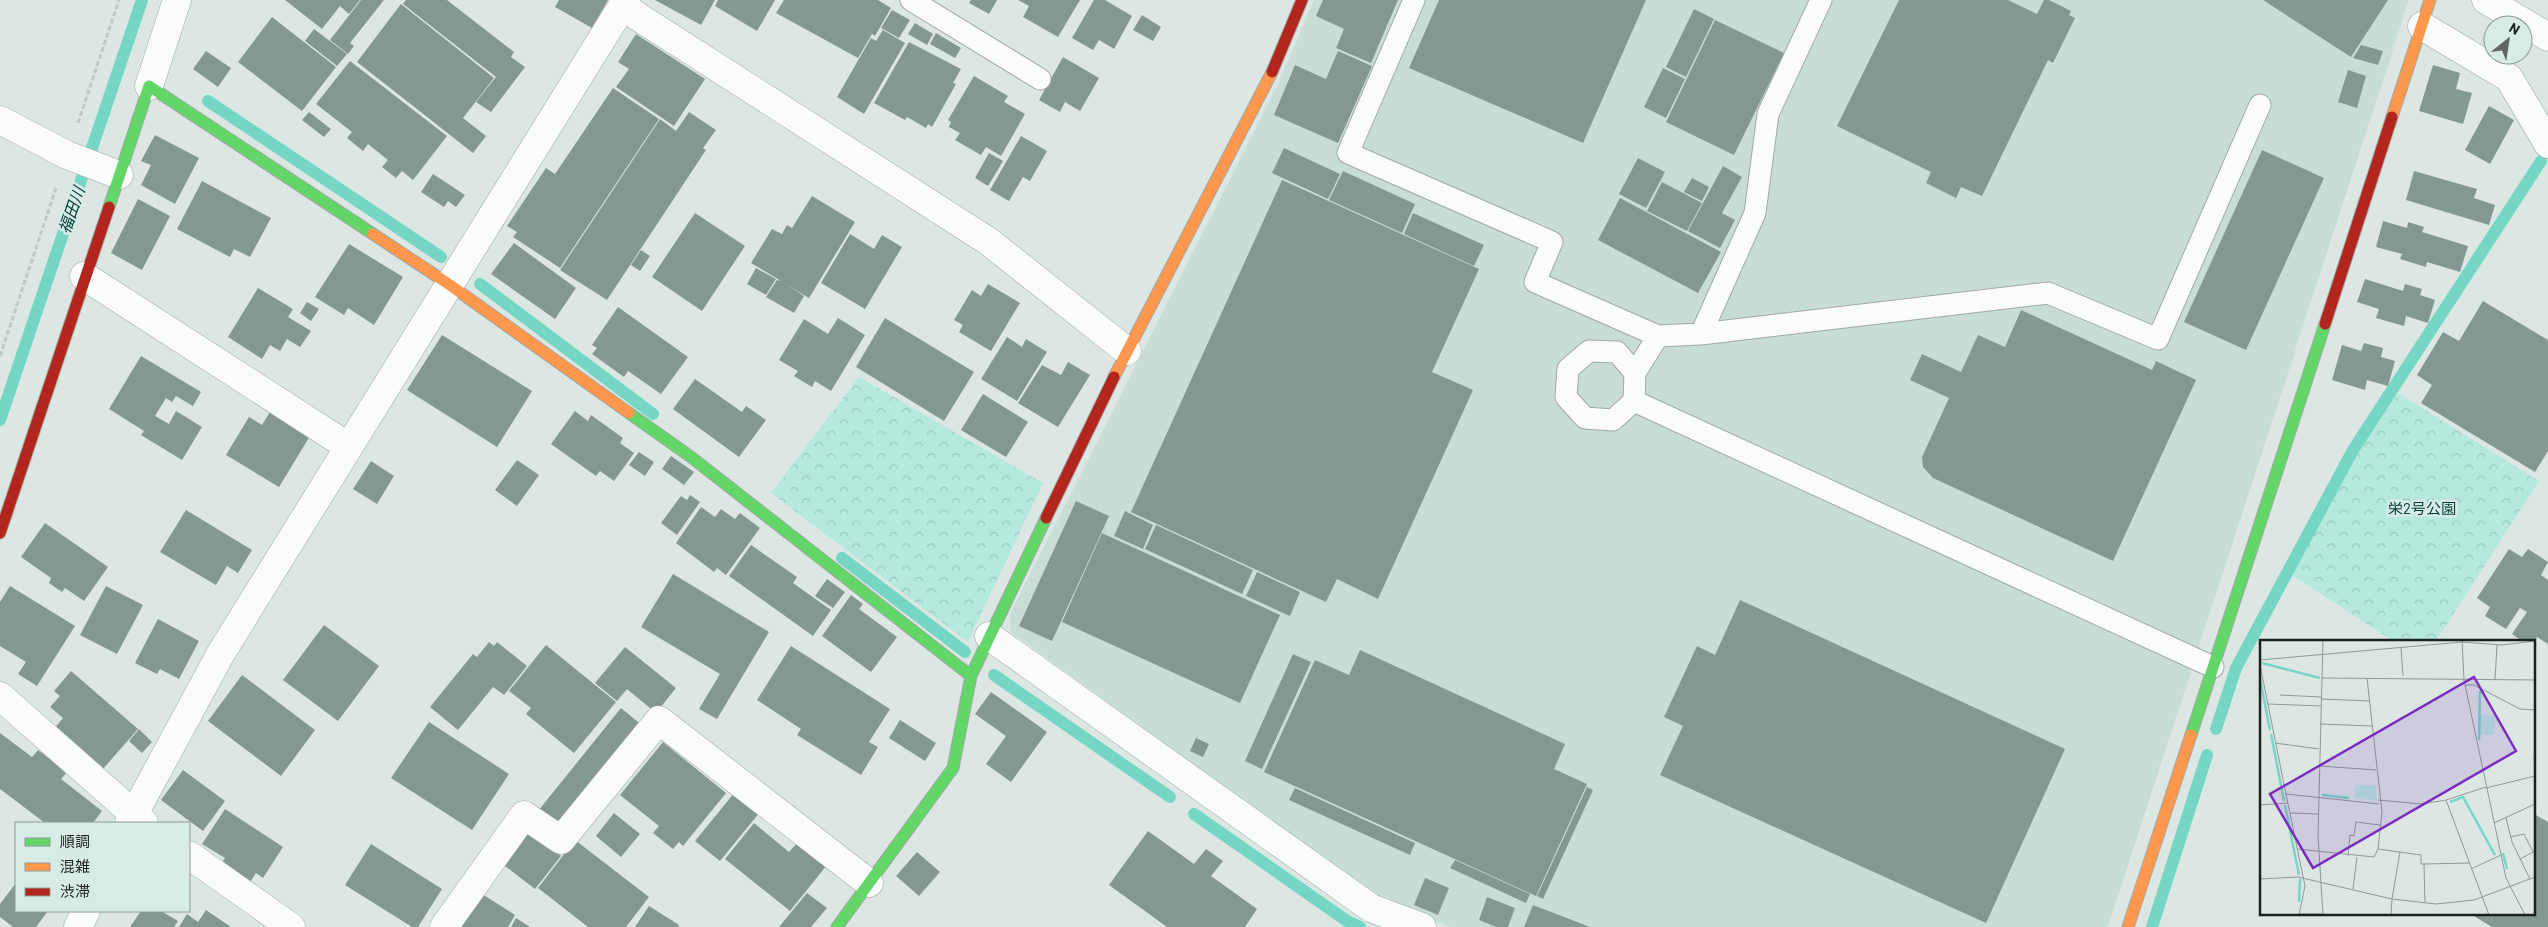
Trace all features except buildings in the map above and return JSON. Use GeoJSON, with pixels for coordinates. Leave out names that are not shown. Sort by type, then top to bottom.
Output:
{"type":"FeatureCollection","features":[{"type":"Feature","properties":{"kind":"street"},"geometry":{"type":"LineString","coordinates":[[0,533],[84,276],[114,174],[149,86],[177,0]]}},
{"type":"Feature","properties":{"kind":"street"},"geometry":{"type":"LineString","coordinates":[[837,927],[952,768],[971,676],[989,636],[1127,351],[1269,79],[1302,0]]}},
{"type":"Feature","properties":{"kind":"street"},"geometry":{"type":"LineString","coordinates":[[2128,927],[2430,0]]}},
{"type":"Feature","properties":{"kind":"street"},"geometry":{"type":"LineString","coordinates":[[2486,0],[2548,37]]}},
{"type":"Feature","properties":{"kind":"street"},"geometry":{"type":"LineString","coordinates":[[0,696],[135,821],[221,653],[625,3],[988,241],[1127,351]]}},
{"type":"Feature","properties":{"kind":"street"},"geometry":{"type":"LineString","coordinates":[[2422,26],[2508,78],[2548,144]]}},
{"type":"Feature","properties":{"kind":"street"},"geometry":{"type":"LineString","coordinates":[[149,86],[450,285],[691,457],[971,676]]}},
{"type":"Feature","properties":{"kind":"street"},"geometry":{"type":"LineString","coordinates":[[0,120],[73,157],[114,174]]}},
{"type":"Feature","properties":{"kind":"street"},"geometry":{"type":"LineString","coordinates":[[84,276],[349,446]]}},
{"type":"Feature","properties":{"kind":"street"},"geometry":{"type":"LineString","coordinates":[[989,636],[1372,908],[1422,927]]}},
{"type":"Feature","properties":{"kind":"street"},"geometry":{"type":"LineString","coordinates":[[444,927],[524,815],[560,840],[659,720],[869,883]]}},
{"type":"Feature","properties":{"kind":"street"},"geometry":{"type":"LineString","coordinates":[[190,856],[291,927]]}},
{"type":"Feature","properties":{"kind":"street"},"geometry":{"type":"LineString","coordinates":[[78,927],[86,912]]}},
{"type":"Feature","properties":{"kind":"lane"},"geometry":{"type":"LineString","coordinates":[[911,0],[1040,79]]}},
{"type":"Feature","properties":{"kind":"lane"},"geometry":{"type":"LineString","coordinates":[[1414,0],[1348,152],[1552,242],[1535,282],[1658,336],[1701,334],[2048,293],[2158,339],[2260,105]]}},
{"type":"Feature","properties":{"kind":"lane"},"geometry":{"type":"LineString","coordinates":[[1701,334],[1755,213],[1768,114],[1821,0]]}},
{"type":"Feature","properties":{"kind":"lane"},"geometry":{"type":"LineString","coordinates":[[1635,373],[1617,352],[1589,351],[1568,369],[1566,397],[1585,418],[1613,420],[1634,401],[1635,373],[1658,336]]}},
{"type":"Feature","properties":{"kind":"lane"},"geometry":{"type":"LineString","coordinates":[[1634,401],[2213,667]]}},
{"type":"Feature","properties":{"kind":"shaded area"},"geometry":{"type":"Polygon","coordinates":[[[1314,0],[2409,0],[2108,927],[1450,927],[1379,899],[1011,632],[1010,614],[1279,82],[1314,0]]]}},
{"type":"Feature","properties":{"kind":"green space"},"geometry":{"type":"Polygon","coordinates":[[[859,377],[1043,483],[968,642],[771,493],[859,377]]]}},
{"type":"Feature","properties":{"kind":"green space","name":"栄2号公園"},"geometry":{"type":"Polygon","coordinates":[[[2398,393],[2539,481],[2437,640],[2391,640],[2292,575],[2358,452],[2398,393]]]}},
{"type":"Feature","properties":{"kind":"waterway","name":"福田川"},"geometry":{"type":"LineString","coordinates":[[0,420],[142,0]]}},
{"type":"Feature","properties":{"kind":"waterway"},"geometry":{"type":"LineString","coordinates":[[208,101],[441,257]]}},
{"type":"Feature","properties":{"kind":"waterway"},"geometry":{"type":"LineString","coordinates":[[2216,729],[2236,668],[2353,450],[2541,161]]}},
{"type":"Feature","properties":{"kind":"waterway"},"geometry":{"type":"LineString","coordinates":[[480,284],[653,414]]}},
{"type":"Feature","properties":{"kind":"waterway"},"geometry":{"type":"LineString","coordinates":[[842,558],[965,652]]}},
{"type":"Feature","properties":{"kind":"waterway"},"geometry":{"type":"LineString","coordinates":[[994,675],[1170,797]]}},
{"type":"Feature","properties":{"kind":"waterway"},"geometry":{"type":"LineString","coordinates":[[2152,927],[2207,755]]}},
{"type":"Feature","properties":{"kind":"waterway"},"geometry":{"type":"LineString","coordinates":[[1194,814],[1347,921],[1360,927]]}},
{"type":"Feature","properties":{"kind":"traffic: fast"},"geometry":{"type":"LineString","coordinates":[[109,207],[149,86],[373,234]]}},
{"type":"Feature","properties":{"kind":"traffic: fast"},"geometry":{"type":"LineString","coordinates":[[2191,735],[2325,324]]}},
{"type":"Feature","properties":{"kind":"traffic: fast"},"geometry":{"type":"LineString","coordinates":[[629,413],[691,457],[971,676]]}},
{"type":"Feature","properties":{"kind":"traffic: fast"},"geometry":{"type":"LineString","coordinates":[[837,927],[953,768],[971,676],[1046,518]]}},
{"type":"Feature","properties":{"kind":"traffic: slow"},"geometry":{"type":"LineString","coordinates":[[2392,117],[2430,0]]}},
{"type":"Feature","properties":{"kind":"traffic: slow"},"geometry":{"type":"LineString","coordinates":[[1114,377],[1272,72]]}},
{"type":"Feature","properties":{"kind":"traffic: slow"},"geometry":{"type":"LineString","coordinates":[[373,234],[450,285],[629,413]]}},
{"type":"Feature","properties":{"kind":"traffic: slow"},"geometry":{"type":"LineString","coordinates":[[2128,927],[2191,735]]}},
{"type":"Feature","properties":{"kind":"traffic: jam"},"geometry":{"type":"LineString","coordinates":[[1272,72],[1302,0]]}},
{"type":"Feature","properties":{"kind":"traffic: jam"},"geometry":{"type":"LineString","coordinates":[[2325,324],[2392,117]]}},
{"type":"Feature","properties":{"kind":"traffic: jam"},"geometry":{"type":"LineString","coordinates":[[0,533],[109,207]]}},
{"type":"Feature","properties":{"kind":"traffic: jam"},"geometry":{"type":"LineString","coordinates":[[1046,518],[1114,377]]}}]}
